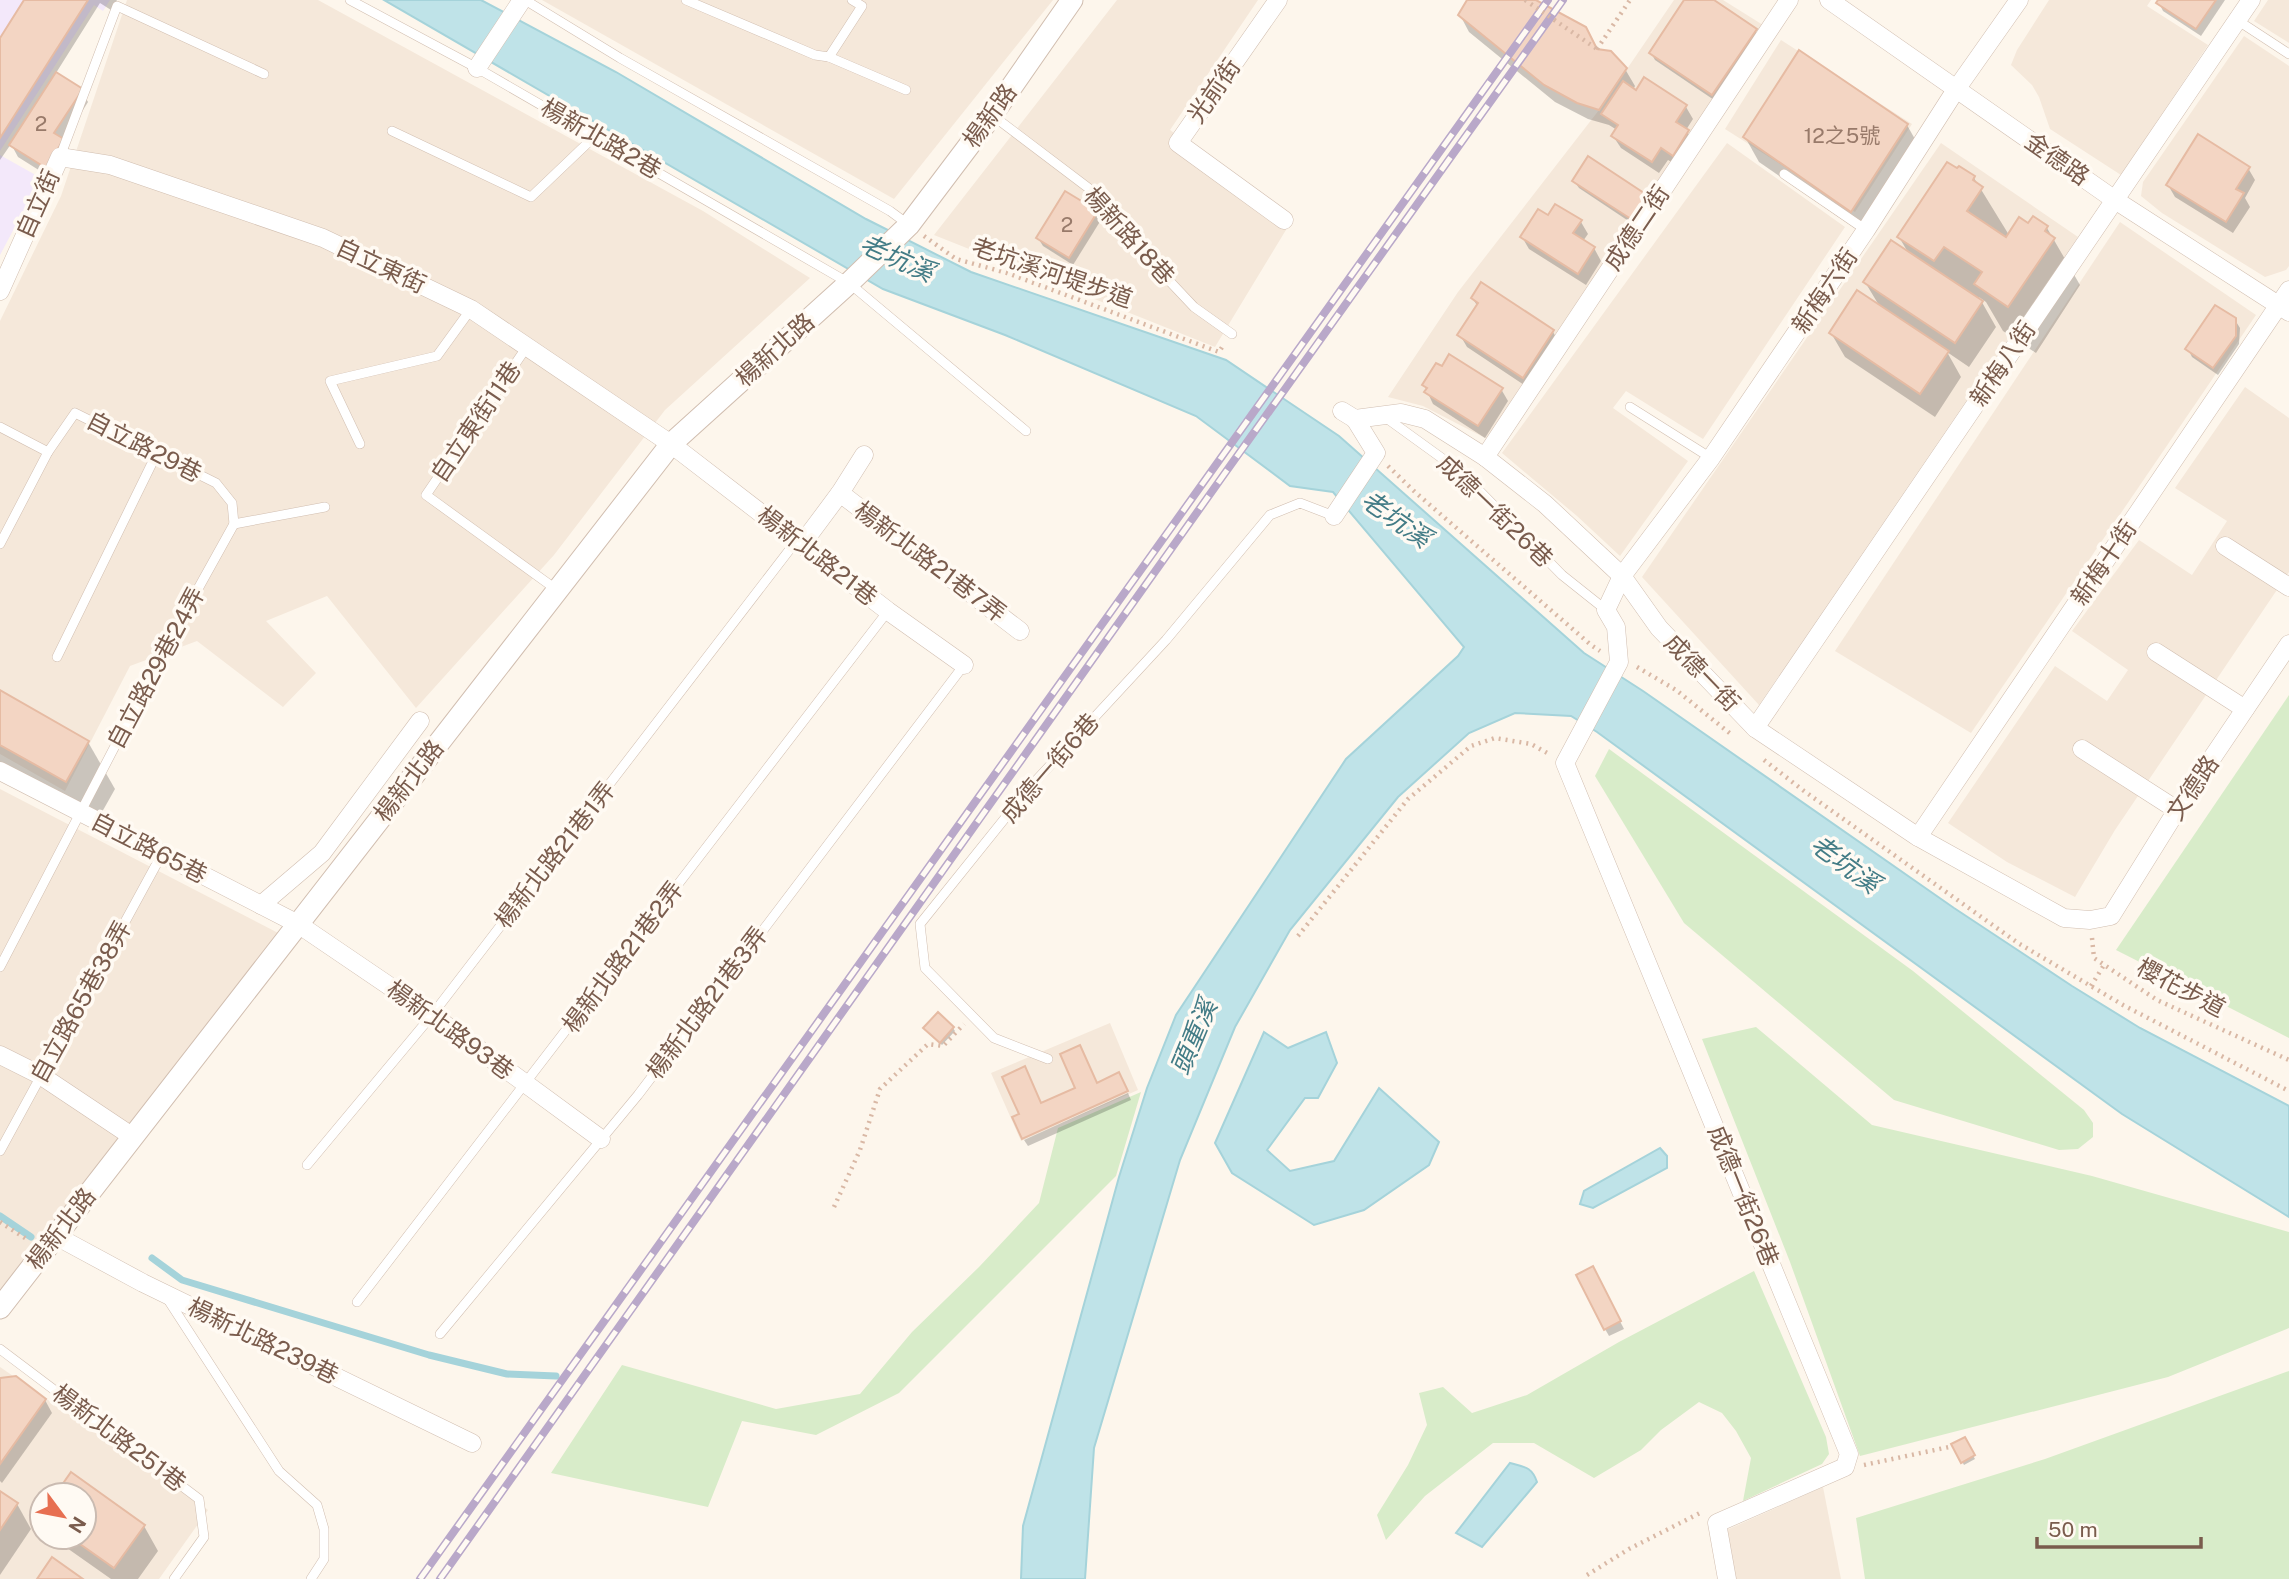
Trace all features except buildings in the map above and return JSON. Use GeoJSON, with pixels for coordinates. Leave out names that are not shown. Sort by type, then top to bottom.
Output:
{"type":"FeatureCollection","features":[{"type":"Feature","properties":{"kind":"street","name":"楊新路"},"geometry":{"type":"LineString","coordinates":[[849,283],[906,227],[992,115],[1072,0]]}},
{"type":"Feature","properties":{"kind":"street","name":"光前街"},"geometry":{"type":"LineString","coordinates":[[1278,0],[1178,142],[1284,220]]}},
{"type":"Feature","properties":{"kind":"street","name":"成德二街"},"geometry":{"type":"LineString","coordinates":[[1485,457],[1789,0]]}},
{"type":"Feature","properties":{"kind":"street","name":"金德路"},"geometry":{"type":"LineString","coordinates":[[1829,0],[2115,200],[2284,309]]}},
{"type":"Feature","properties":{"kind":"street","name":"新梅六街"},"geometry":{"type":"LineString","coordinates":[[1622,576],[1711,458],[2019,0]]}},
{"type":"Feature","properties":{"kind":"street","name":"新梅八街"},"geometry":{"type":"LineString","coordinates":[[1755,728],[2251,0]]}},
{"type":"Feature","properties":{"kind":"street"},"geometry":{"type":"LineString","coordinates":[[480,63],[521,2]]}},
{"type":"Feature","properties":{"kind":"street","name":"自立街"},"geometry":{"type":"LineString","coordinates":[[0,291],[60,156]]}},
{"type":"Feature","properties":{"kind":"street","name":"自立東街"},"geometry":{"type":"LineString","coordinates":[[60,156],[110,164],[323,238],[471,309],[671,444]]}},
{"type":"Feature","properties":{"kind":"street","name":"楊新北路"},"geometry":{"type":"LineString","coordinates":[[0,1308],[671,444],[849,283]]}},
{"type":"Feature","properties":{"kind":"street","name":"新梅十街"},"geometry":{"type":"LineString","coordinates":[[1918,837],[2284,309],[2289,290]]}},
{"type":"Feature","properties":{"kind":"street","name":"成德一街"},"geometry":{"type":"LineString","coordinates":[[1334,516],[1376,453],[1349,415],[1401,413],[1425,419],[1485,457],[1545,504],[1622,576],[1659,628],[1755,728],[1918,837],[2064,918],[2090,920]]}},
{"type":"Feature","properties":{"kind":"street","name":"楊新北路21巷"},"geometry":{"type":"LineString","coordinates":[[671,444],[888,611],[964,665]]}},
{"type":"Feature","properties":{"kind":"street","name":"楊新北路21巷7弄"},"geometry":{"type":"LineString","coordinates":[[799,542],[840,493],[864,455]]}},
{"type":"Feature","properties":{"kind":"street","name":"楊新北路21巷7弄"},"geometry":{"type":"LineString","coordinates":[[840,493],[1020,631]]}},
{"type":"Feature","properties":{"kind":"street"},"geometry":{"type":"LineString","coordinates":[[2225,546],[2289,587]]}},
{"type":"Feature","properties":{"kind":"street"},"geometry":{"type":"LineString","coordinates":[[1565,763],[1619,663],[1616,627],[1606,610],[1622,576]]}},
{"type":"Feature","properties":{"kind":"street","name":"文德路"},"geometry":{"type":"LineString","coordinates":[[2090,920],[2111,916],[2177,810],[2289,644]]}},
{"type":"Feature","properties":{"kind":"street"},"geometry":{"type":"LineString","coordinates":[[2156,652],[2245,709]]}},
{"type":"Feature","properties":{"kind":"street"},"geometry":{"type":"LineString","coordinates":[[261,905],[322,853],[420,722]]}},
{"type":"Feature","properties":{"kind":"street"},"geometry":{"type":"LineString","coordinates":[[2082,749],[2177,810]]}},
{"type":"Feature","properties":{"kind":"street","name":"成德一街26巷"},"geometry":{"type":"LineString","coordinates":[[1565,763],[1849,1454],[1845,1467]]}},
{"type":"Feature","properties":{"kind":"street","name":"自立路65巷"},"geometry":{"type":"LineString","coordinates":[[0,771],[298,924]]}},
{"type":"Feature","properties":{"kind":"street","name":"楊新北路93巷"},"geometry":{"type":"LineString","coordinates":[[298,924],[432,1015],[601,1139]]}},
{"type":"Feature","properties":{"kind":"street"},"geometry":{"type":"LineString","coordinates":[[0,1055],[40,1076],[133,1137]]}},
{"type":"Feature","properties":{"kind":"street","name":"楊新北路239巷"},"geometry":{"type":"LineString","coordinates":[[56,1236],[164,1293],[472,1443]]}},
{"type":"Feature","properties":{"kind":"street"},"geometry":{"type":"LineString","coordinates":[[1727,1579],[1717,1523],[1845,1467]]}},
{"type":"Feature","properties":{"kind":"lane","name":"楊新北路2巷"},"geometry":{"type":"LineString","coordinates":[[350,0],[480,63],[596,136],[849,283],[1027,431]]}},
{"type":"Feature","properties":{"kind":"lane"},"geometry":{"type":"LineString","coordinates":[[686,0],[906,90]]}},
{"type":"Feature","properties":{"kind":"lane"},"geometry":{"type":"LineString","coordinates":[[829,57],[865,3],[852,0]]}},
{"type":"Feature","properties":{"kind":"lane"},"geometry":{"type":"LineString","coordinates":[[521,2],[890,211],[906,227]]}},
{"type":"Feature","properties":{"kind":"lane"},"geometry":{"type":"LineString","coordinates":[[60,156],[119,3],[264,74]]}},
{"type":"Feature","properties":{"kind":"lane"},"geometry":{"type":"LineString","coordinates":[[2237,20],[2289,54]]}},
{"type":"Feature","properties":{"kind":"lane","name":"楊新路18巷"},"geometry":{"type":"LineString","coordinates":[[992,115],[1094,193],[1110,218],[1194,307],[1229,338]]}},
{"type":"Feature","properties":{"kind":"lane"},"geometry":{"type":"LineString","coordinates":[[392,131],[531,197],[596,136]]}},
{"type":"Feature","properties":{"kind":"lane"},"geometry":{"type":"LineString","coordinates":[[1784,174],[1866,230]]}},
{"type":"Feature","properties":{"kind":"lane"},"geometry":{"type":"LineString","coordinates":[[360,444],[330,381],[438,356],[471,309]]}},
{"type":"Feature","properties":{"kind":"lane","name":"自立東街11巷"},"geometry":{"type":"LineString","coordinates":[[526,348],[426,495],[557,590]]}},
{"type":"Feature","properties":{"kind":"lane"},"geometry":{"type":"LineString","coordinates":[[1630,407],[1711,458]]}},
{"type":"Feature","properties":{"kind":"lane","name":"自立路29巷"},"geometry":{"type":"LineString","coordinates":[[48,452],[75,413],[216,483],[232,503],[234,524]]}},
{"type":"Feature","properties":{"kind":"lane","name":"成德一街26巷"},"geometry":{"type":"LineString","coordinates":[[1381,414],[1461,472],[1562,575],[1606,610]]}},
{"type":"Feature","properties":{"kind":"lane"},"geometry":{"type":"LineString","coordinates":[[0,427],[48,452],[0,544]]}},
{"type":"Feature","properties":{"kind":"lane"},"geometry":{"type":"LineString","coordinates":[[57,657],[157,453]]}},
{"type":"Feature","properties":{"kind":"lane","name":"成德一街6巷"},"geometry":{"type":"LineString","coordinates":[[1048,1059],[994,1038],[925,968],[920,924],[1030,787],[1166,640],[1270,515],[1300,503],[1334,516]]}},
{"type":"Feature","properties":{"kind":"lane"},"geometry":{"type":"LineString","coordinates":[[234,524],[325,507]]}},
{"type":"Feature","properties":{"kind":"lane","name":"自立路29巷24弄"},"geometry":{"type":"LineString","coordinates":[[0,967],[234,524]]}},
{"type":"Feature","properties":{"kind":"lane","name":"楊新北路21巷1弄"},"geometry":{"type":"LineString","coordinates":[[307,1165],[432,1015],[799,542]]}},
{"type":"Feature","properties":{"kind":"lane","name":"楊新北路21巷2弄"},"geometry":{"type":"LineString","coordinates":[[357,1302],[888,611]]}},
{"type":"Feature","properties":{"kind":"lane","name":"楊新北路21巷3弄"},"geometry":{"type":"LineString","coordinates":[[440,1334],[638,1095],[964,665]]}},
{"type":"Feature","properties":{"kind":"lane","name":"自立路65巷38弄"},"geometry":{"type":"LineString","coordinates":[[0,1151],[162,854]]}},
{"type":"Feature","properties":{"kind":"lane"},"geometry":{"type":"LineString","coordinates":[[164,1293],[279,1471],[317,1505],[324,1530],[324,1559],[311,1579]]}},
{"type":"Feature","properties":{"kind":"lane","name":"楊新北路251巷"},"geometry":{"type":"LineString","coordinates":[[0,1349],[200,1499],[204,1537],[174,1579]]}},
{"type":"Feature","properties":{"kind":"path"},"geometry":{"type":"LineString","coordinates":[[1525,0],[1597,49],[1630,0]]}},
{"type":"Feature","properties":{"kind":"path","name":"老坑溪河堤步道"},"geometry":{"type":"LineString","coordinates":[[906,227],[956,259],[1007,273],[1219,352],[1229,338]]}},
{"type":"Feature","properties":{"kind":"path"},"geometry":{"type":"LineString","coordinates":[[1298,936],[1408,799],[1471,746],[1495,738],[1531,744],[1565,763]]}},
{"type":"Feature","properties":{"kind":"path","name":"櫻花步道"},"geometry":{"type":"LineString","coordinates":[[2090,920],[2094,958],[2104,965],[2157,1000],[2289,1059]]}},
{"type":"Feature","properties":{"kind":"path"},"geometry":{"type":"LineString","coordinates":[[2091,986],[2104,965]]}},
{"type":"Feature","properties":{"kind":"path"},"geometry":{"type":"LineString","coordinates":[[834,1207],[860,1150],[880,1089],[928,1044],[943,1046],[972,1016]]}},
{"type":"Feature","properties":{"kind":"path"},"geometry":{"type":"LineString","coordinates":[[1845,1467],[1874,1465],[1949,1447]]}},
{"type":"Feature","properties":{"kind":"path"},"geometry":{"type":"LineString","coordinates":[[1587,1576],[1629,1549],[1701,1512],[1724,1520]]}},
{"type":"Feature","properties":{"kind":"shaded area"},"geometry":{"type":"Polygon","coordinates":[[[0,0],[110,0],[103,11],[94,5],[0,151],[0,0]]]}},
{"type":"Feature","properties":{"kind":"shaded area"},"geometry":{"type":"Polygon","coordinates":[[[127,0],[318,0],[703,211],[810,278],[665,410],[554,555],[416,708],[327,596],[266,621],[316,673],[283,707],[197,641],[130,666],[65,791],[0,754],[0,321],[61,196],[127,0]]]}},
{"type":"Feature","properties":{"kind":"shaded area"},"geometry":{"type":"Polygon","coordinates":[[[542,0],[1053,0],[894,199],[542,0]]]}},
{"type":"Feature","properties":{"kind":"shaded area"},"geometry":{"type":"Polygon","coordinates":[[[1117,0],[1258,0],[1170,130],[1292,220],[1215,347],[934,235],[1117,0]]]}},
{"type":"Feature","properties":{"kind":"shaded area"},"geometry":{"type":"Polygon","coordinates":[[[1674,0],[1723,0],[1763,25],[1487,439],[1423,406],[1388,397],[1458,292],[1599,110],[1674,0]]]}},
{"type":"Feature","properties":{"kind":"shaded area"},"geometry":{"type":"Polygon","coordinates":[[[2049,0],[2151,0],[2147,6],[2208,45],[2121,175],[2050,129],[2032,85],[2011,65],[2017,50],[2049,0]]]}},
{"type":"Feature","properties":{"kind":"shaded area"},"geometry":{"type":"Polygon","coordinates":[[[2268,0],[2289,0],[2289,43],[2254,21],[2268,0]]]}},
{"type":"Feature","properties":{"kind":"shaded area"},"geometry":{"type":"Polygon","coordinates":[[[2244,36],[2289,66],[2289,266],[2286,270],[2265,277],[2162,213],[2141,196],[2143,182],[2244,36]]]}},
{"type":"Feature","properties":{"kind":"shaded area"},"geometry":{"type":"Polygon","coordinates":[[[1781,40],[1912,124],[1855,212],[1725,129],[1781,40]]]}},
{"type":"Feature","properties":{"kind":"shaded area"},"geometry":{"type":"Polygon","coordinates":[[[1727,143],[1845,227],[1703,439],[1626,391],[1613,408],[1688,461],[1620,556],[1502,453],[1727,143]]]}},
{"type":"Feature","properties":{"kind":"shaded area"},"geometry":{"type":"Polygon","coordinates":[[[1941,143],[2078,237],[1759,705],[1642,577],[1941,143]]]}},
{"type":"Feature","properties":{"kind":"shaded area"},"geometry":{"type":"Polygon","coordinates":[[[0,155],[41,178],[0,255],[0,155]]]}},
{"type":"Feature","properties":{"kind":"shaded area"},"geometry":{"type":"Polygon","coordinates":[[[2120,222],[2256,315],[1971,733],[1835,651],[2120,222]]]}},
{"type":"Feature","properties":{"kind":"shaded area"},"geometry":{"type":"Polygon","coordinates":[[[2245,387],[2289,418],[2289,572],[2115,830],[2075,897],[2007,862],[1948,823],[2055,666],[2107,701],[2128,670],[2072,631],[2139,540],[2192,575],[2227,521],[2175,488],[2245,387]]]}},
{"type":"Feature","properties":{"kind":"shaded area"},"geometry":{"type":"Polygon","coordinates":[[[0,789],[282,935],[76,1198],[0,1289],[0,789]]]}},
{"type":"Feature","properties":{"kind":"shaded area"},"geometry":{"type":"Polygon","coordinates":[[[1110,1023],[1138,1090],[1021,1141],[991,1073],[1110,1023]]]}},
{"type":"Feature","properties":{"kind":"shaded area"},"geometry":{"type":"Polygon","coordinates":[[[0,1367],[208,1510],[159,1579],[0,1579],[0,1367]]]}},
{"type":"Feature","properties":{"kind":"shaded area"},"geometry":{"type":"Polygon","coordinates":[[[1823,1487],[1841,1579],[1718,1579],[1711,1537],[1823,1487]]]}},
{"type":"Feature","properties":{"kind":"green space"},"geometry":{"type":"Polygon","coordinates":[[[2289,695],[2289,1038],[2116,950],[2289,695]]]}},
{"type":"Feature","properties":{"kind":"green space"},"geometry":{"type":"Polygon","coordinates":[[[1609,749],[1913,971],[2084,1110],[2093,1123],[2093,1137],[2078,1149],[2059,1150],[1894,1100],[1684,923],[1595,776],[1609,749]]]}},
{"type":"Feature","properties":{"kind":"green space"},"geometry":{"type":"Polygon","coordinates":[[[1756,1027],[1872,1125],[2092,1176],[2289,1232],[2289,1328],[2168,1377],[1860,1456],[1790,1262],[1702,1039],[1756,1027]]]}},
{"type":"Feature","properties":{"kind":"green space"},"geometry":{"type":"Polygon","coordinates":[[[1141,1092],[1116,1176],[899,1393],[816,1435],[742,1421],[708,1507],[551,1473],[622,1365],[776,1409],[860,1394],[912,1332],[979,1267],[1039,1203],[1058,1128],[1141,1092]]]}},
{"type":"Feature","properties":{"kind":"green space"},"geometry":{"type":"Polygon","coordinates":[[[1754,1271],[1826,1437],[1829,1454],[1822,1464],[1743,1501],[1751,1458],[1722,1413],[1699,1402],[1661,1430],[1641,1450],[1594,1478],[1534,1443],[1493,1443],[1425,1496],[1386,1540],[1377,1515],[1408,1465],[1427,1425],[1419,1393],[1443,1387],[1472,1413],[1527,1395],[1619,1342],[1754,1271]]]}},
{"type":"Feature","properties":{"kind":"green space"},"geometry":{"type":"Polygon","coordinates":[[[2289,1371],[2289,1579],[1865,1579],[1856,1518],[2045,1459],[2289,1371]]]}},
{"type":"Feature","properties":{"kind":"water"},"geometry":{"type":"Polygon","coordinates":[[[384,0],[481,0],[616,72],[866,219],[971,272],[1226,360],[1339,436],[1584,653],[2072,986],[2140,1028],[2289,1106],[2289,1217],[2122,1114],[1597,732],[1571,716],[1515,713],[1469,733],[1398,797],[1290,930],[1235,1027],[1180,1160],[1094,1448],[1085,1579],[1021,1579],[1023,1526],[1119,1177],[1147,1088],[1176,1015],[1346,759],[1458,656],[1464,647],[1333,492],[1290,486],[1196,416],[1005,335],[883,289],[384,0]]]}},
{"type":"Feature","properties":{"kind":"water"},"geometry":{"type":"Polygon","coordinates":[[[1264,1032],[1288,1048],[1326,1032],[1337,1063],[1318,1098],[1305,1098],[1267,1150],[1290,1171],[1334,1161],[1379,1088],[1439,1142],[1429,1165],[1364,1210],[1314,1225],[1232,1173],[1215,1143],[1264,1032]]]}},
{"type":"Feature","properties":{"kind":"water"},"geometry":{"type":"Polygon","coordinates":[[[1660,1148],[1667,1156],[1667,1168],[1593,1208],[1580,1204],[1584,1191],[1660,1148]]]}},
{"type":"Feature","properties":{"kind":"water"},"geometry":{"type":"Polygon","coordinates":[[[1510,1463],[1530,1470],[1537,1482],[1482,1547],[1456,1533],[1510,1463]]]}},
{"type":"Feature","properties":{"kind":"waterway"},"geometry":{"type":"LineString","coordinates":[[0,1216],[31,1237]]}},
{"type":"Feature","properties":{"kind":"waterway"},"geometry":{"type":"LineString","coordinates":[[152,1258],[182,1280],[429,1355],[507,1374],[556,1376]]}},
{"type":"Feature","properties":{"kind":"railway"},"geometry":{"type":"LineString","coordinates":[[420,1579],[1548,0]]}},
{"type":"Feature","properties":{"kind":"railway"},"geometry":{"type":"LineString","coordinates":[[440,1579],[1563,0]]}},
{"type":"Feature","properties":{"kind":"water label","name":"老坑溪"},"geometry":{"type":"Point","coordinates":[897,258]}},
{"type":"Feature","properties":{"kind":"water label","name":"老坑溪"},"geometry":{"type":"Point","coordinates":[1396,519]}},
{"type":"Feature","properties":{"kind":"water label","name":"老坑溪"},"geometry":{"type":"Point","coordinates":[1845,864]}},
{"type":"Feature","properties":{"kind":"water label","name":"頭重溪"},"geometry":{"type":"Point","coordinates":[1194,1037]}}]}
